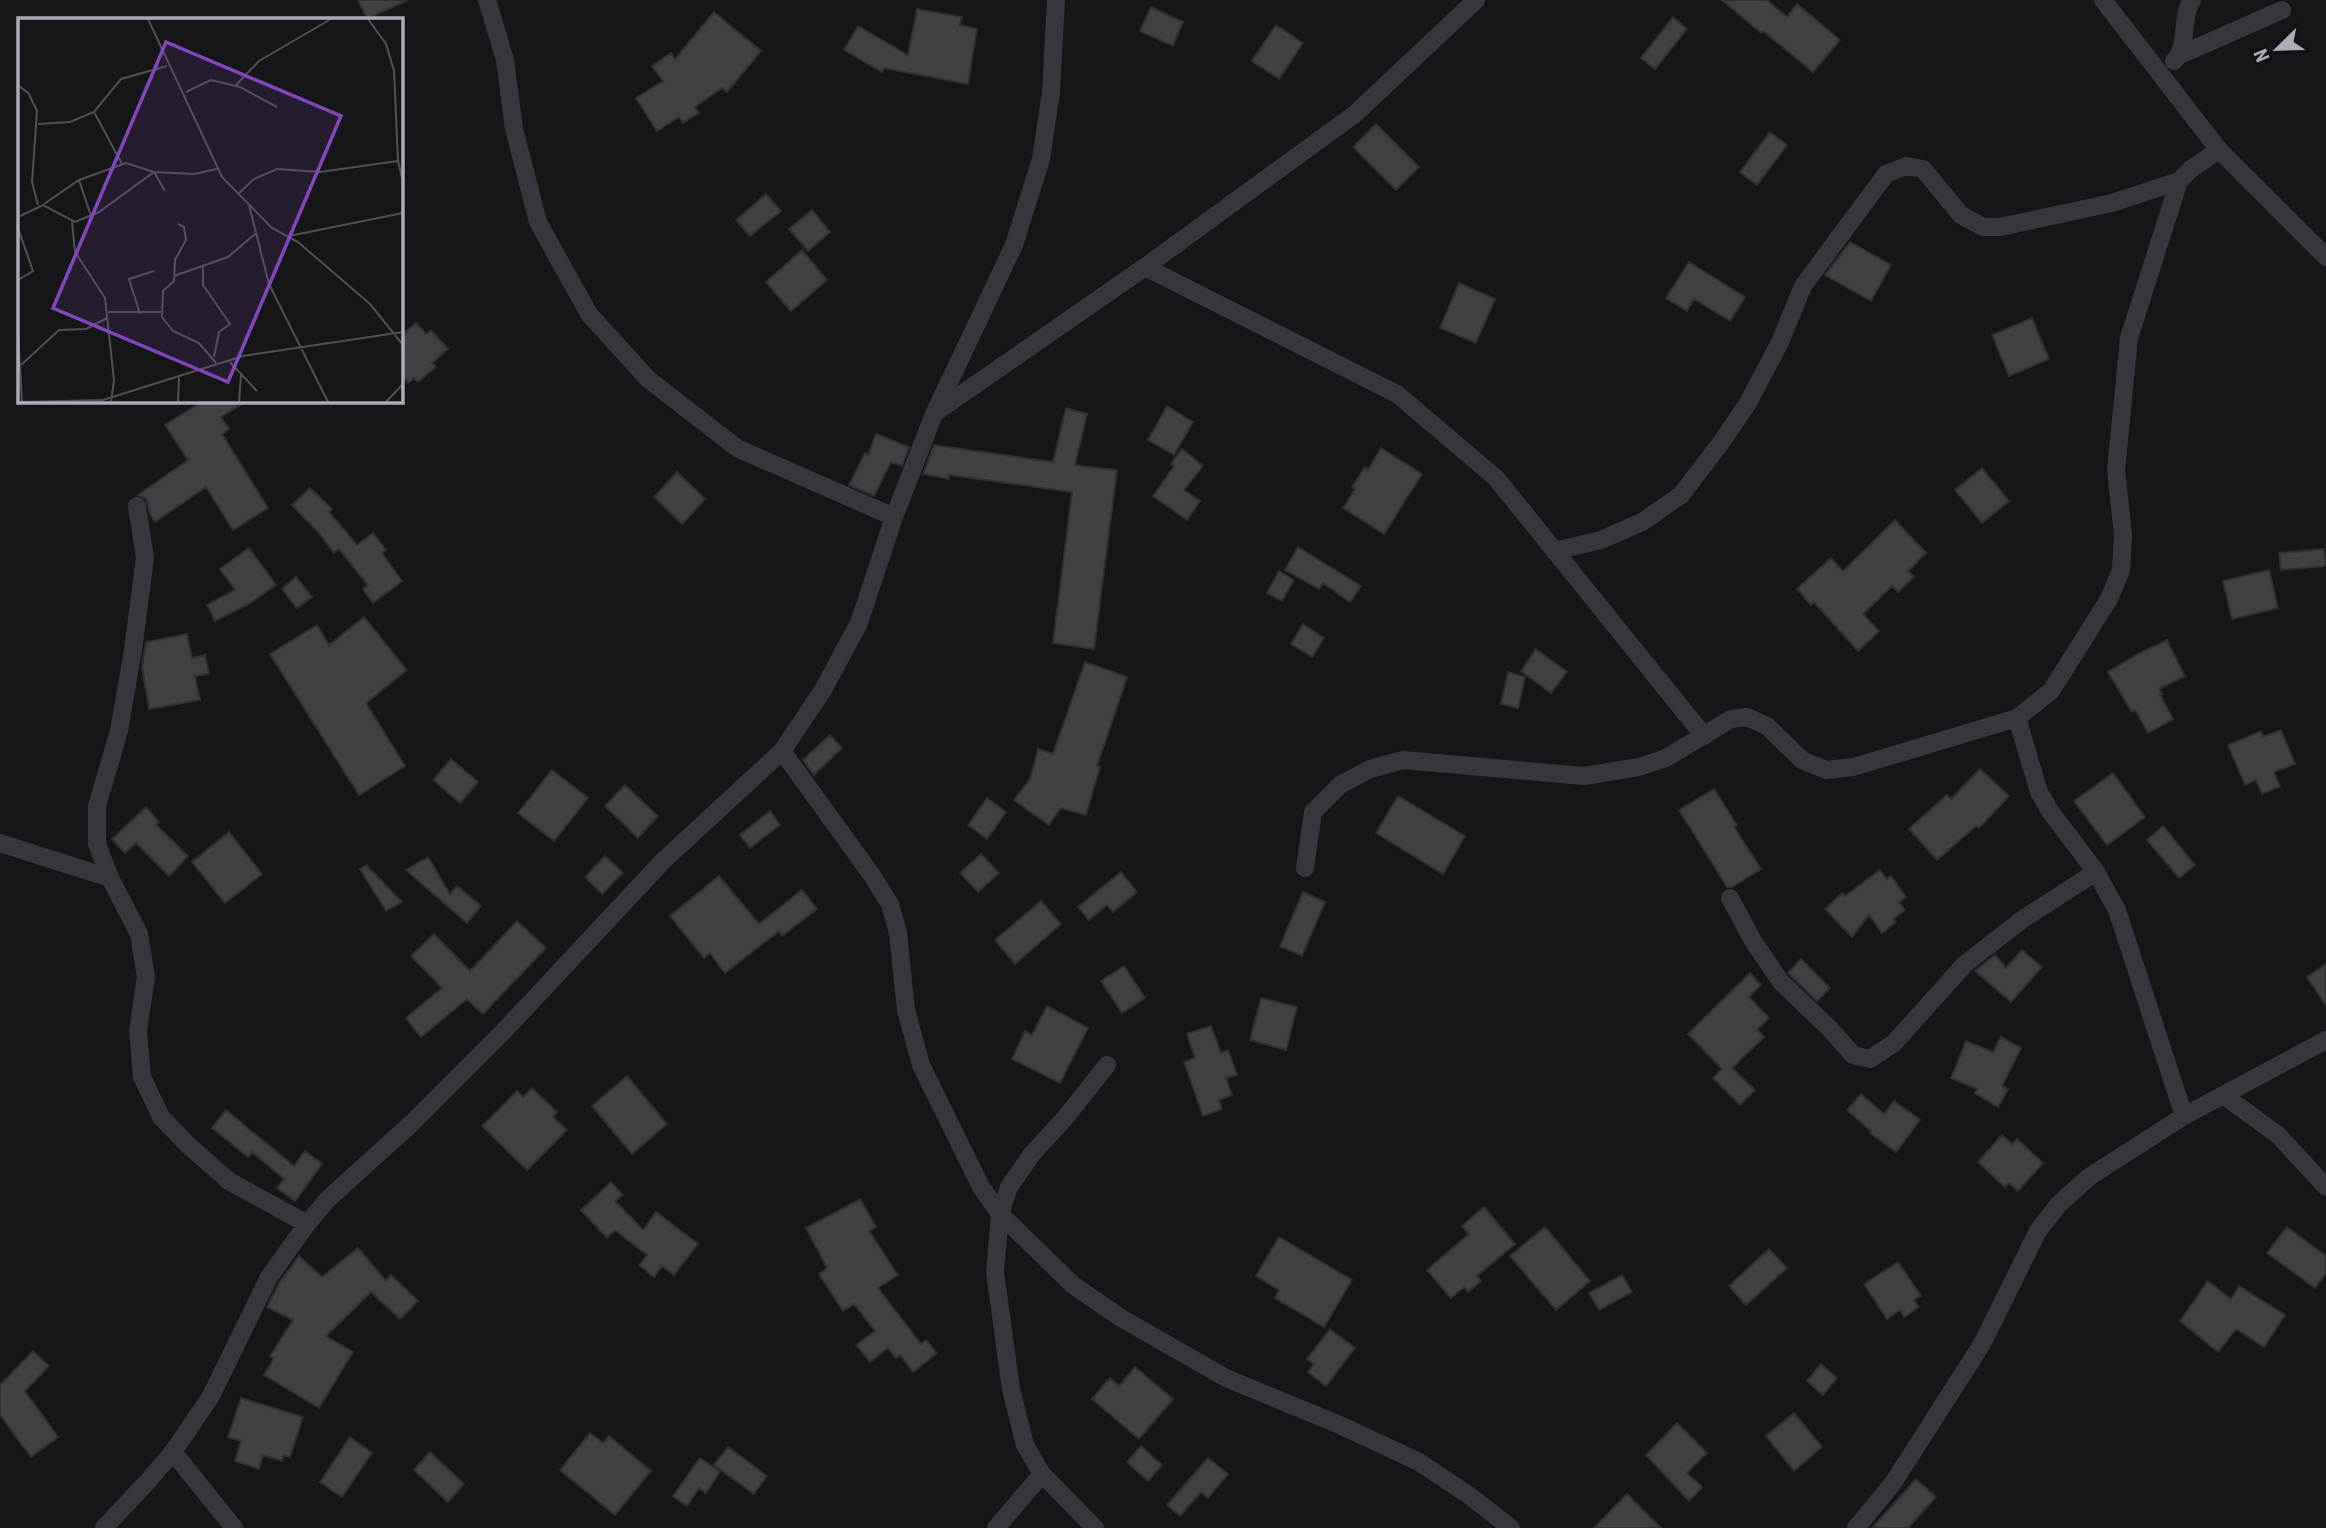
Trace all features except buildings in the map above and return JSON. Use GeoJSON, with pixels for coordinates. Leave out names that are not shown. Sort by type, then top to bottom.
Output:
{"type":"FeatureCollection","features":[{"type":"Feature","properties":{"kind":"street"},"geometry":{"type":"LineString","coordinates":[[487,0],[505,60],[514,129],[538,222],[589,314],[648,379],[737,448],[894,517]]}},
{"type":"Feature","properties":{"kind":"street"},"geometry":{"type":"LineString","coordinates":[[934,414],[1145,267],[1355,114],[1476,0]]}},
{"type":"Feature","properties":{"kind":"street"},"geometry":{"type":"LineString","coordinates":[[2103,0],[2219,150],[2326,257]]}},
{"type":"Feature","properties":{"kind":"street"},"geometry":{"type":"LineString","coordinates":[[2180,55],[2186,8],[2192,0]]}},
{"type":"Feature","properties":{"kind":"street"},"geometry":{"type":"LineString","coordinates":[[104,1528],[173,1451],[211,1396],[270,1277],[328,1199],[413,1122],[502,1033],[663,861],[782,751],[823,690],[859,623],[894,517],[934,414],[1014,245],[1041,159],[1051,92],[1050,4]]}},
{"type":"Feature","properties":{"kind":"street"},"geometry":{"type":"LineString","coordinates":[[2161,73],[2180,55],[2282,10]]}},
{"type":"Feature","properties":{"kind":"street"},"geometry":{"type":"LineString","coordinates":[[1554,551],[1601,540],[1642,523],[1681,495],[1748,403],[1780,342],[1803,286],[1886,174],[1906,166],[1923,169],[1961,215],[1983,228],[2000,227],[2112,203],[2179,181],[2191,169],[2219,150]]}},
{"type":"Feature","properties":{"kind":"street"},"geometry":{"type":"LineString","coordinates":[[1305,868],[1313,811],[1340,785],[1370,769],[1403,760],[1584,776],[1639,768],[1666,758],[1731,719],[1746,717],[1767,726],[1802,761],[1826,769],[1853,767],[2017,718],[2051,691],[2109,599],[2120,570],[2123,535],[2116,470],[2129,338],[2179,181]]}},
{"type":"Feature","properties":{"kind":"street"},"geometry":{"type":"LineString","coordinates":[[1145,267],[1397,394],[1496,478],[1704,736]]}},
{"type":"Feature","properties":{"kind":"street"},"geometry":{"type":"LineString","coordinates":[[137,506],[145,558],[119,731],[97,806],[97,844],[110,878],[139,933],[146,976],[138,1031],[142,1077],[161,1117],[188,1145],[229,1181],[307,1224]]}},
{"type":"Feature","properties":{"kind":"street"},"geometry":{"type":"LineString","coordinates":[[2017,718],[2039,792],[2095,872],[2117,910],[2184,1116]]}},
{"type":"Feature","properties":{"kind":"street"},"geometry":{"type":"LineString","coordinates":[[782,751],[872,874],[890,904],[898,933],[906,1010],[921,1065],[981,1187],[1000,1214],[1073,1284],[1121,1318],[1226,1378],[1340,1425],[1419,1462],[1470,1496],[1511,1528]]}},
{"type":"Feature","properties":{"kind":"street"},"geometry":{"type":"LineString","coordinates":[[0,843],[110,878]]}},
{"type":"Feature","properties":{"kind":"street"},"geometry":{"type":"LineString","coordinates":[[1730,898],[1753,941],[1781,982],[1853,1055],[1870,1059],[1894,1043],[1965,964],[2023,919],[2095,872]]}},
{"type":"Feature","properties":{"kind":"street"},"geometry":{"type":"LineString","coordinates":[[1856,1528],[1893,1483],[1982,1344],[2038,1231],[2058,1205],[2089,1177],[2184,1116],[2326,1040]]}},
{"type":"Feature","properties":{"kind":"street"},"geometry":{"type":"LineString","coordinates":[[1095,1528],[1042,1474],[1025,1445],[1011,1390],[995,1272],[1000,1214],[1009,1187],[1032,1154],[1107,1065]]}},
{"type":"Feature","properties":{"kind":"street"},"geometry":{"type":"LineString","coordinates":[[2223,1096],[2278,1135],[2326,1187]]}},
{"type":"Feature","properties":{"kind":"street"},"geometry":{"type":"LineString","coordinates":[[173,1451],[234,1528]]}},
{"type":"Feature","properties":{"kind":"street"},"geometry":{"type":"LineString","coordinates":[[996,1528],[1042,1474]]}}]}
